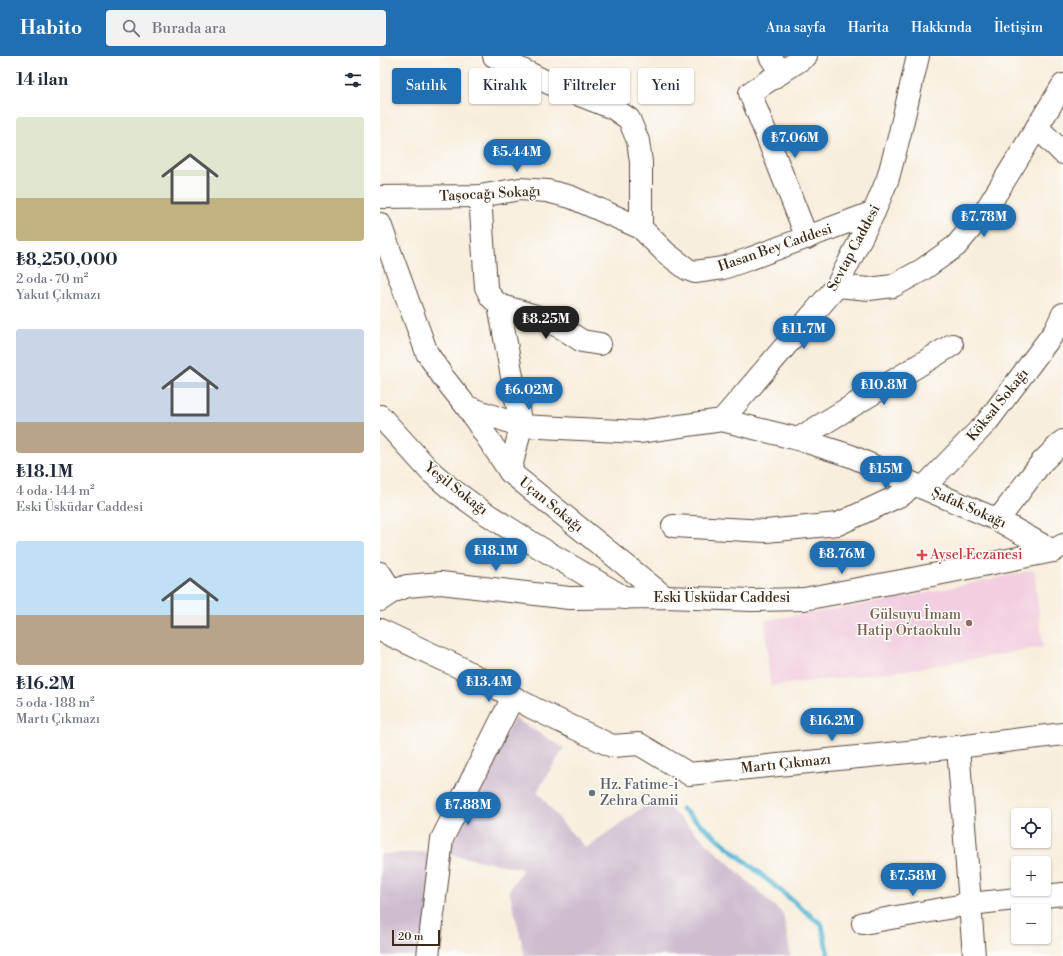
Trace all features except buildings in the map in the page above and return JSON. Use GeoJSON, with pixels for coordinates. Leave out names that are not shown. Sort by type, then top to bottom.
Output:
{"type":"FeatureCollection","features":[{"type":"Feature","properties":{"kind":"street"},"geometry":{"type":"LineString","coordinates":[[494,56],[549,83],[613,108],[629,119],[638,141],[641,162],[641,228]]}},
{"type":"Feature","properties":{"kind":"street"},"geometry":{"type":"LineString","coordinates":[[806,56],[776,65],[750,93],[807,238]]}},
{"type":"Feature","properties":{"kind":"street","name":"Sevtap Caddesi"},"geometry":{"type":"LineString","coordinates":[[722,420],[837,286],[874,212],[888,178],[919,57]]}},
{"type":"Feature","properties":{"kind":"street"},"geometry":{"type":"LineString","coordinates":[[837,286],[869,289],[893,286],[922,270],[956,246],[986,210],[1063,85]]}},
{"type":"Feature","properties":{"kind":"street"},"geometry":{"type":"LineString","coordinates":[[1037,127],[1063,153]]}},
{"type":"Feature","properties":{"kind":"street","name":"Taşocağı Sokağı"},"geometry":{"type":"LineString","coordinates":[[380,198],[480,196],[520,190],[546,191],[571,197],[641,228]]}},
{"type":"Feature","properties":{"kind":"street"},"geometry":{"type":"LineString","coordinates":[[480,196],[486,288],[491,297],[499,305],[562,328],[582,341],[600,344]]}},
{"type":"Feature","properties":{"kind":"street","name":"Hasan Bey Caddesi"},"geometry":{"type":"LineString","coordinates":[[641,228],[666,254],[687,269],[695,272],[723,268],[874,212]]}},
{"type":"Feature","properties":{"kind":"street"},"geometry":{"type":"LineString","coordinates":[[380,224],[427,353],[443,377],[467,407],[510,472]]}},
{"type":"Feature","properties":{"kind":"street"},"geometry":{"type":"LineString","coordinates":[[499,305],[522,426]]}},
{"type":"Feature","properties":{"kind":"street","name":"Köksal Sokağı"},"geometry":{"type":"LineString","coordinates":[[673,526],[766,531],[838,524],[918,486],[987,422],[1055,331],[1063,314]]}},
{"type":"Feature","properties":{"kind":"street"},"geometry":{"type":"LineString","coordinates":[[798,439],[952,345]]}},
{"type":"Feature","properties":{"kind":"street"},"geometry":{"type":"LineString","coordinates":[[467,407],[522,426],[639,432],[722,420]]}},
{"type":"Feature","properties":{"kind":"street","name":"Yeşil Sokağı"},"geometry":{"type":"LineString","coordinates":[[380,416],[430,471],[450,488],[482,511],[625,598]]}},
{"type":"Feature","properties":{"kind":"street","name":"Şafak Sokağı"},"geometry":{"type":"LineString","coordinates":[[722,420],[798,439],[851,456],[998,520],[1058,548]]}},
{"type":"Feature","properties":{"kind":"street","name":"Uçan Sokağı"},"geometry":{"type":"LineString","coordinates":[[522,426],[510,472],[665,597]]}},
{"type":"Feature","properties":{"kind":"street"},"geometry":{"type":"LineString","coordinates":[[998,520],[1041,463],[1063,440]]}},
{"type":"Feature","properties":{"kind":"street","name":"Eski Üsküdar Caddesi"},"geometry":{"type":"LineString","coordinates":[[386,596],[407,586],[441,583],[569,598],[665,597],[752,600],[804,599],[912,579],[1058,548]]}},
{"type":"Feature","properties":{"kind":"street"},"geometry":{"type":"LineString","coordinates":[[380,573],[386,596]]}},
{"type":"Feature","properties":{"kind":"street"},"geometry":{"type":"LineString","coordinates":[[380,630],[458,666],[513,697],[442,839],[428,956]]}},
{"type":"Feature","properties":{"kind":"street","name":"Martı Çıkmazı"},"geometry":{"type":"LineString","coordinates":[[513,697],[612,746],[639,744],[689,774],[1063,734]]}},
{"type":"Feature","properties":{"kind":"street"},"geometry":{"type":"LineString","coordinates":[[958,746],[974,956]]}},
{"type":"Feature","properties":{"kind":"street"},"geometry":{"type":"LineString","coordinates":[[863,923],[970,904],[1063,894]]}},
{"type":"Feature","properties":{"kind":"shaded area"},"geometry":{"type":"Polygon","coordinates":[[[1034,570],[1043,647],[909,670],[770,686],[765,620],[893,600],[1034,570]]]}},
{"type":"Feature","properties":{"kind":"shaded area"},"geometry":{"type":"Polygon","coordinates":[[[514,718],[564,748],[537,791],[565,826],[586,848],[657,797],[783,914],[791,956],[525,956],[509,890],[523,869],[451,855],[437,956],[380,956],[380,854],[425,852],[450,855],[452,845],[514,718]]]}},
{"type":"Feature","properties":{"kind":"waterway"},"geometry":{"type":"LineString","coordinates":[[682,809],[822,925],[828,956]]}},
{"type":"Feature","properties":{"kind":"place","name":"Aysel Eczanesi"},"geometry":{"type":"Point","coordinates":[922,555]}},
{"type":"Feature","properties":{"kind":"place","name":"Gülsuyu İmam Hatip Ortaokulu"},"geometry":{"type":"Point","coordinates":[969,623]}},
{"type":"Feature","properties":{"kind":"place","name":"Hz. Fatime-i Zehra Camii"},"geometry":{"type":"Point","coordinates":[592,793]}}]}
